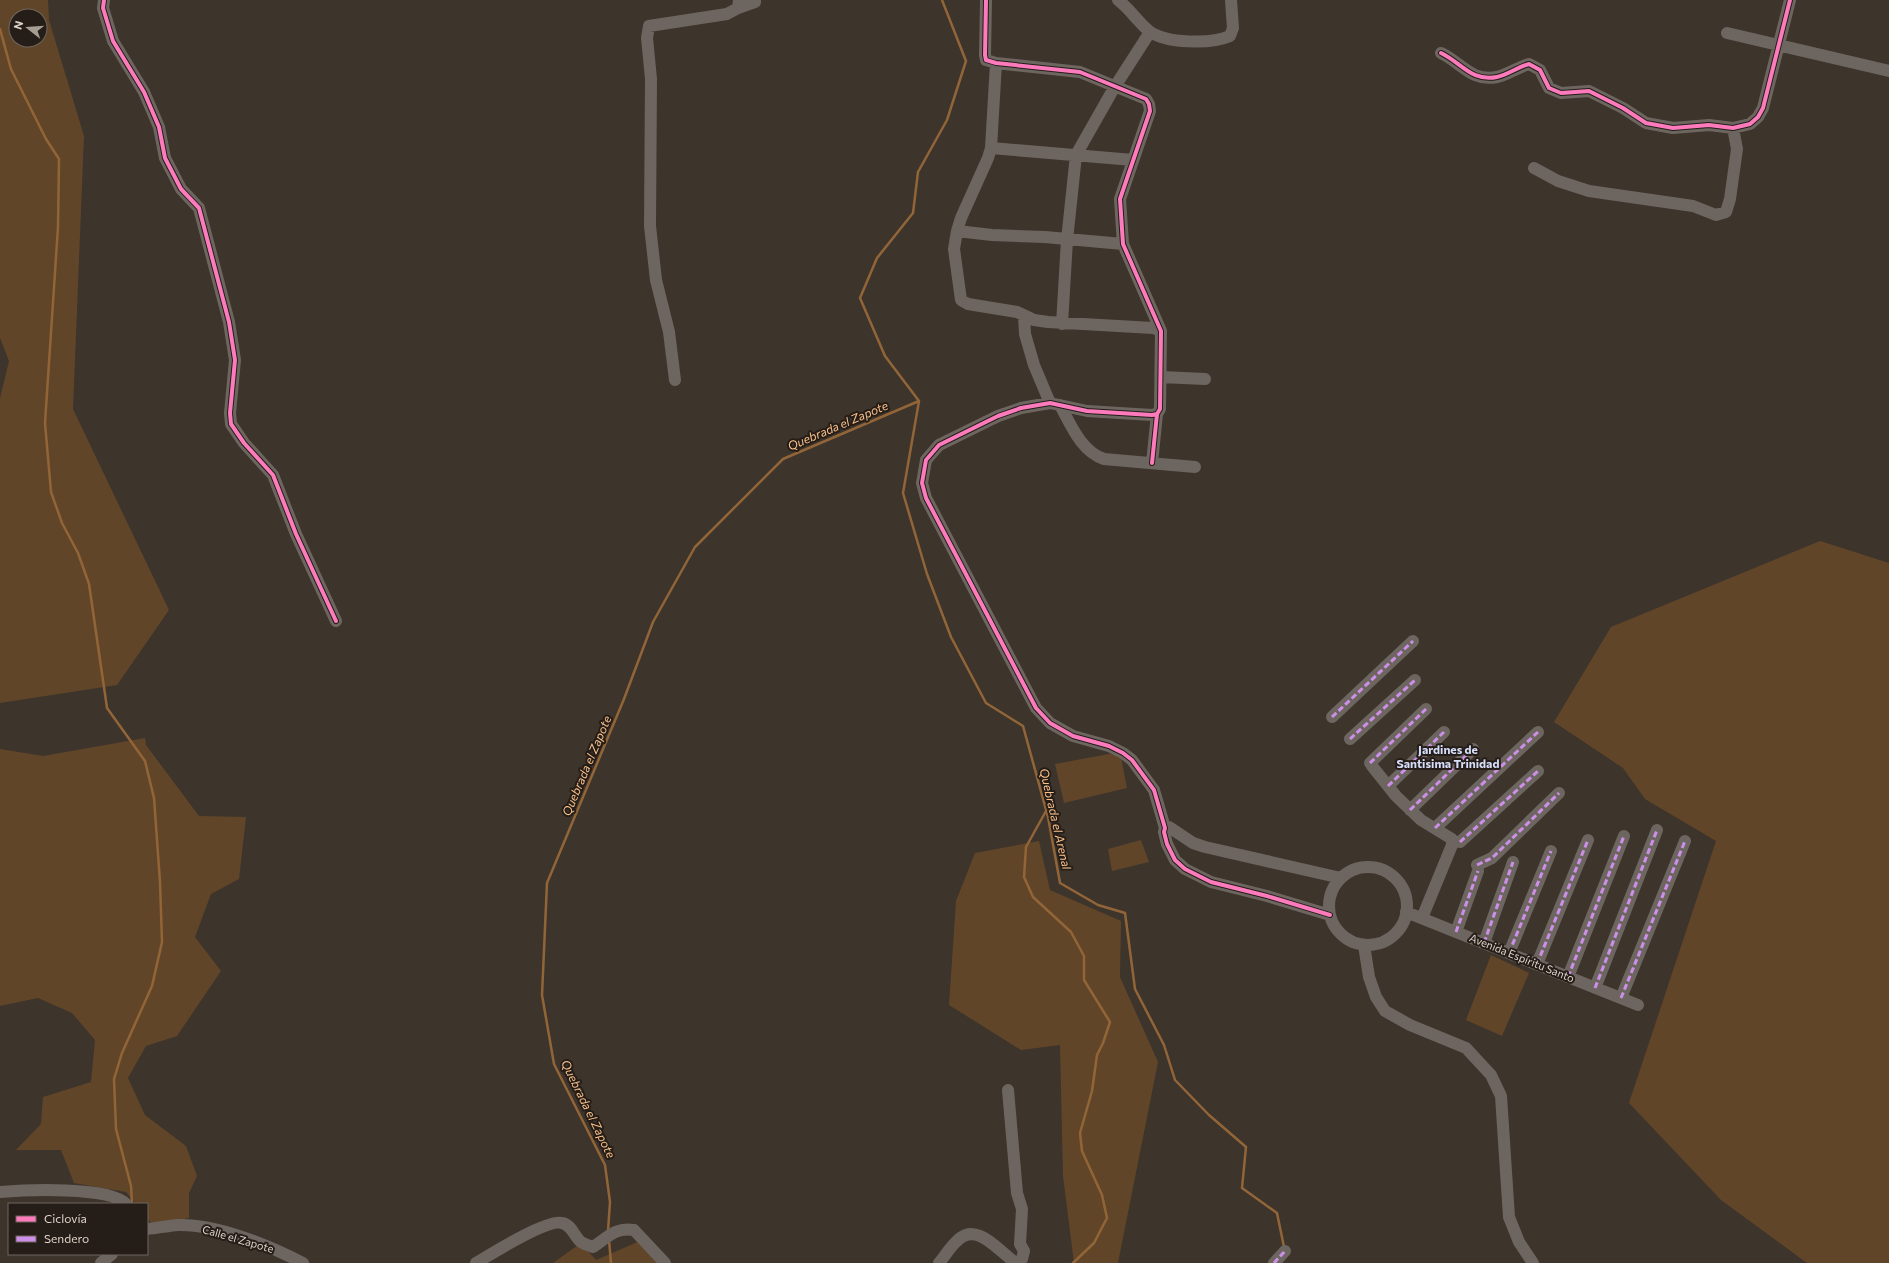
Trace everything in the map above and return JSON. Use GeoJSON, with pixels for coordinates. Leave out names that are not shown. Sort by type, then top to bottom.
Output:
{"type":"FeatureCollection","features":[{"type":"Feature","properties":{"kind":"street"},"geometry":{"type":"LineString","coordinates":[[104,0],[103,8],[113,41],[144,92],[159,127],[165,158],[181,189],[199,208],[230,322],[235,360],[230,413],[231,424],[244,444],[273,475],[296,534],[336,621]]}},
{"type":"Feature","properties":{"kind":"street"},"geometry":{"type":"LineString","coordinates":[[986,0],[986,60],[996,63],[1080,72],[1114,88],[1146,100],[1149,104],[1150,111],[1120,199],[1123,244],[1157,327],[1161,377],[1160,409],[1157,414],[1152,463]]}},
{"type":"Feature","properties":{"kind":"street"},"geometry":{"type":"LineString","coordinates":[[1118,0],[1150,32],[1178,41],[1214,41],[1230,36],[1233,28],[1231,0]]}},
{"type":"Feature","properties":{"kind":"street"},"geometry":{"type":"LineString","coordinates":[[1442,53],[1452,58],[1470,73],[1481,78],[1498,77],[1517,67],[1529,64],[1540,70],[1549,88],[1561,93],[1589,91],[1623,108],[1646,123],[1673,128],[1709,126],[1733,128],[1750,124],[1760,112],[1790,0]]}},
{"type":"Feature","properties":{"kind":"street"},"geometry":{"type":"LineString","coordinates":[[675,380],[669,332],[656,280],[650,226],[651,78],[647,38],[649,26],[726,14],[738,4],[758,1]]}},
{"type":"Feature","properties":{"kind":"street"},"geometry":{"type":"LineString","coordinates":[[1062,324],[1067,240],[1076,155],[1114,88],[1150,32]]}},
{"type":"Feature","properties":{"kind":"street"},"geometry":{"type":"LineString","coordinates":[[1727,33],[1889,71]]}},
{"type":"Feature","properties":{"kind":"street"},"geometry":{"type":"LineString","coordinates":[[996,63],[991,148],[988,158],[960,218],[954,249],[961,300],[968,304],[1017,312],[1024,316],[1062,324],[1157,327]]}},
{"type":"Feature","properties":{"kind":"street"},"geometry":{"type":"LineString","coordinates":[[1534,168],[1558,181],[1589,191],[1693,206],[1716,215],[1721,215],[1726,212],[1731,192],[1737,149],[1733,128]]}},
{"type":"Feature","properties":{"kind":"street"},"geometry":{"type":"LineString","coordinates":[[991,148],[1133,160]]}},
{"type":"Feature","properties":{"kind":"street"},"geometry":{"type":"LineString","coordinates":[[957,231],[992,235],[1046,237],[1123,244]]}},
{"type":"Feature","properties":{"kind":"street"},"geometry":{"type":"LineString","coordinates":[[1048,322],[1063,309]]}},
{"type":"Feature","properties":{"kind":"street"},"geometry":{"type":"LineString","coordinates":[[1024,316],[1026,334],[1034,365],[1055,404],[1088,451],[1104,459],[1195,467]]}},
{"type":"Feature","properties":{"kind":"street"},"geometry":{"type":"LineString","coordinates":[[1161,377],[1205,378]]}},
{"type":"Feature","properties":{"kind":"street"},"geometry":{"type":"LineString","coordinates":[[1157,414],[1152,415],[1087,411],[1055,404],[1021,408],[998,416],[939,445],[926,460],[922,483],[926,498],[1036,708],[1050,723],[1073,736],[1109,746],[1123,753],[1132,760],[1154,790],[1165,828],[1165,838],[1175,860],[1202,878],[1330,915]]}},
{"type":"Feature","properties":{"kind":"street"},"geometry":{"type":"LineString","coordinates":[[1332,717],[1413,641]]}},
{"type":"Feature","properties":{"kind":"street"},"geometry":{"type":"LineString","coordinates":[[1350,739],[1415,680]]}},
{"type":"Feature","properties":{"kind":"street"},"geometry":{"type":"LineString","coordinates":[[1422,918],[1452,845],[1452,839],[1421,820],[1410,810],[1388,786],[1371,764],[1426,709]]}},
{"type":"Feature","properties":{"kind":"street"},"geometry":{"type":"LineString","coordinates":[[1388,786],[1444,732]]}},
{"type":"Feature","properties":{"kind":"street"},"geometry":{"type":"LineString","coordinates":[[1435,828],[1538,732]]}},
{"type":"Feature","properties":{"kind":"street"},"geometry":{"type":"LineString","coordinates":[[1410,810],[1473,749]]}},
{"type":"Feature","properties":{"kind":"street"},"geometry":{"type":"LineString","coordinates":[[1460,842],[1538,771]]}},
{"type":"Feature","properties":{"kind":"street"},"geometry":{"type":"LineString","coordinates":[[1456,932],[1477,868],[1492,858],[1559,794]]}},
{"type":"Feature","properties":{"kind":"street"},"geometry":{"type":"LineString","coordinates":[[1165,828],[1168,827],[1193,843],[1205,847],[1341,878]]}},
{"type":"Feature","properties":{"kind":"street"},"geometry":{"type":"LineString","coordinates":[[1594,988],[1657,830]]}},
{"type":"Feature","properties":{"kind":"street"},"geometry":{"type":"LineString","coordinates":[[1568,976],[1624,836]]}},
{"type":"Feature","properties":{"kind":"street"},"geometry":{"type":"LineString","coordinates":[[1537,964],[1588,840]]}},
{"type":"Feature","properties":{"kind":"street"},"geometry":{"type":"LineString","coordinates":[[1621,998],[1685,841]]}},
{"type":"Feature","properties":{"kind":"street"},"geometry":{"type":"LineString","coordinates":[[1508,953],[1551,851]]}},
{"type":"Feature","properties":{"kind":"street"},"geometry":{"type":"LineString","coordinates":[[1484,943],[1513,862]]}},
{"type":"Feature","properties":{"kind":"street"},"geometry":{"type":"LineString","coordinates":[[1365,867],[1384,871],[1398,882],[1406,897],[1406,912],[1400,928],[1387,941],[1376,945],[1364,945],[1347,940],[1339,933],[1333,924],[1330,915],[1329,902],[1333,889],[1341,878],[1355,870],[1365,867]]}},
{"type":"Feature","properties":{"kind":"street","name":"Avenida Espíritu Santo"},"geometry":{"type":"LineString","coordinates":[[1406,912],[1638,1005]]}},
{"type":"Feature","properties":{"kind":"street"},"geometry":{"type":"LineString","coordinates":[[1364,945],[1369,977],[1376,997],[1385,1011],[1410,1025],[1466,1048],[1491,1075],[1501,1096],[1509,1217],[1518,1242],[1533,1263]]}},
{"type":"Feature","properties":{"kind":"street"},"geometry":{"type":"LineString","coordinates":[[939,1263],[958,1239],[972,1234],[990,1241],[1007,1258],[1017,1263],[1022,1259],[1024,1251],[1020,1244],[1022,1209],[1017,1193],[1008,1090]]}},
{"type":"Feature","properties":{"kind":"street"},"geometry":{"type":"LineString","coordinates":[[0,1192],[28,1189],[79,1192],[108,1196],[121,1200],[125,1203]]}},
{"type":"Feature","properties":{"kind":"street"},"geometry":{"type":"LineString","coordinates":[[476,1263],[543,1226],[556,1222],[564,1223],[570,1227],[582,1242],[593,1247],[616,1231],[621,1229],[634,1230],[665,1263]]}},
{"type":"Feature","properties":{"kind":"street","name":"Calle el Zapote"},"geometry":{"type":"LineString","coordinates":[[148,1228],[178,1225],[207,1227],[274,1248],[303,1263]]}},
{"type":"Feature","properties":{"kind":"street"},"geometry":{"type":"LineString","coordinates":[[1274,1263],[1285,1251]]}},
{"type":"Feature","properties":{"kind":"street"},"geometry":{"type":"LineString","coordinates":[[101,1263],[111,1255]]}},
{"type":"Feature","properties":{"kind":"shaded area"},"geometry":{"type":"Polygon","coordinates":[[[0,0],[48,0],[49,20],[84,136],[73,409],[169,610],[117,685],[0,703],[0,398],[9,361],[0,338],[0,0]]]}},
{"type":"Feature","properties":{"kind":"shaded area"},"geometry":{"type":"Polygon","coordinates":[[[1820,541],[1889,563],[1889,1263],[1807,1263],[1721,1200],[1629,1103],[1716,841],[1645,799],[1623,768],[1554,722],[1611,627],[1820,541]]]}},
{"type":"Feature","properties":{"kind":"shaded area"},"geometry":{"type":"Polygon","coordinates":[[[145,738],[146,745],[199,816],[246,817],[239,879],[211,894],[195,937],[221,971],[177,1036],[146,1046],[128,1078],[145,1115],[186,1146],[197,1176],[189,1193],[189,1218],[153,1225],[148,1219],[148,1203],[135,1203],[126,1192],[74,1183],[61,1150],[16,1150],[41,1124],[43,1097],[91,1082],[95,1040],[72,1013],[38,998],[0,1006],[0,749],[43,756],[145,738]]]}},
{"type":"Feature","properties":{"kind":"shaded area"},"geometry":{"type":"Polygon","coordinates":[[[1120,752],[1127,788],[1064,803],[1055,764],[1120,752]]]}},
{"type":"Feature","properties":{"kind":"shaded area"},"geometry":{"type":"Polygon","coordinates":[[[1141,840],[1149,862],[1112,871],[1108,849],[1141,840]]]}},
{"type":"Feature","properties":{"kind":"shaded area"},"geometry":{"type":"Polygon","coordinates":[[[1039,841],[1050,890],[1121,921],[1120,977],[1158,1062],[1118,1263],[1074,1263],[1063,1176],[1060,1045],[1021,1050],[949,1005],[956,901],[975,853],[1039,841]]]}},
{"type":"Feature","properties":{"kind":"shaded area"},"geometry":{"type":"Polygon","coordinates":[[[1491,955],[1529,973],[1502,1036],[1466,1020],[1491,955]]]}},
{"type":"Feature","properties":{"kind":"shaded area"},"geometry":{"type":"Polygon","coordinates":[[[642,1240],[657,1263],[553,1263],[581,1243],[596,1260],[642,1240]]]}},
{"type":"Feature","properties":{"kind":"waterway"},"geometry":{"type":"LineString","coordinates":[[919,401],[885,356],[860,298],[877,258],[913,213],[918,172],[947,120],[966,61],[942,0]]}},
{"type":"Feature","properties":{"kind":"waterway"},"geometry":{"type":"LineString","coordinates":[[0,29],[11,69],[46,139],[59,159],[58,227],[45,423],[51,492],[62,523],[78,553],[89,584],[107,708],[145,761],[154,798],[160,882],[162,942],[152,986],[122,1053],[114,1079],[116,1129],[131,1186],[132,1203]]}},
{"type":"Feature","properties":{"kind":"waterway","name":"Quebrada el Arenal"},"geometry":{"type":"LineString","coordinates":[[919,401],[903,493],[927,574],[951,637],[986,703],[1023,726],[1048,817],[1060,883],[1098,905],[1125,913],[1135,989],[1164,1045],[1175,1080],[1209,1115],[1246,1147],[1242,1188],[1277,1213],[1284,1247]]}},
{"type":"Feature","properties":{"kind":"waterway","name":"Quebrada el Zapote"},"geometry":{"type":"LineString","coordinates":[[608,1231],[610,1202],[605,1165],[554,1064],[542,995],[547,883],[624,699],[653,622],[695,547],[783,459],[919,401]]}},
{"type":"Feature","properties":{"kind":"waterway"},"geometry":{"type":"LineString","coordinates":[[1046,811],[1026,847],[1024,877],[1033,897],[1071,932],[1084,956],[1084,980],[1110,1022],[1097,1055],[1092,1091],[1080,1133],[1082,1151],[1102,1195],[1107,1218],[1094,1243],[1073,1263]]}},
{"type":"Feature","properties":{"kind":"waterway","name":"Quebrada el Zapote"},"geometry":{"type":"LineString","coordinates":[[609,1240],[611,1263]]}},
{"type":"Feature","properties":{"kind":"marked path"},"geometry":{"type":"LineString","coordinates":[[1332,717],[1413,641]]}},
{"type":"Feature","properties":{"kind":"marked path"},"geometry":{"type":"LineString","coordinates":[[1350,739],[1415,680]]}},
{"type":"Feature","properties":{"kind":"marked path"},"geometry":{"type":"LineString","coordinates":[[1370,763],[1426,709]]}},
{"type":"Feature","properties":{"kind":"marked path"},"geometry":{"type":"LineString","coordinates":[[1388,786],[1444,732]]}},
{"type":"Feature","properties":{"kind":"marked path"},"geometry":{"type":"LineString","coordinates":[[1435,828],[1538,732]]}},
{"type":"Feature","properties":{"kind":"marked path"},"geometry":{"type":"LineString","coordinates":[[1410,810],[1473,749]]}},
{"type":"Feature","properties":{"kind":"marked path"},"geometry":{"type":"LineString","coordinates":[[1460,842],[1538,771]]}},
{"type":"Feature","properties":{"kind":"marked path"},"geometry":{"type":"LineString","coordinates":[[1477,865],[1492,858],[1559,793]]}},
{"type":"Feature","properties":{"kind":"marked path"},"geometry":{"type":"LineString","coordinates":[[1595,988],[1657,830]]}},
{"type":"Feature","properties":{"kind":"marked path"},"geometry":{"type":"LineString","coordinates":[[1568,977],[1624,836]]}},
{"type":"Feature","properties":{"kind":"marked path"},"geometry":{"type":"LineString","coordinates":[[1537,964],[1588,840]]}},
{"type":"Feature","properties":{"kind":"marked path"},"geometry":{"type":"LineString","coordinates":[[1621,998],[1685,841]]}},
{"type":"Feature","properties":{"kind":"marked path"},"geometry":{"type":"LineString","coordinates":[[1509,953],[1551,851]]}},
{"type":"Feature","properties":{"kind":"marked path"},"geometry":{"type":"LineString","coordinates":[[1484,943],[1513,862]]}},
{"type":"Feature","properties":{"kind":"marked path"},"geometry":{"type":"LineString","coordinates":[[1456,932],[1478,871]]}},
{"type":"Feature","properties":{"kind":"marked path"},"geometry":{"type":"LineString","coordinates":[[1274,1263],[1285,1251]]}},
{"type":"Feature","properties":{"kind":"cycle path"},"geometry":{"type":"LineString","coordinates":[[104,0],[103,8],[113,41],[144,92],[159,127],[165,158],[181,189],[199,208],[229,322],[235,360],[230,413],[231,424],[244,443],[273,475],[296,534],[336,621]]}},
{"type":"Feature","properties":{"kind":"cycle path"},"geometry":{"type":"LineString","coordinates":[[986,0],[986,60],[996,63],[1080,72],[1146,99],[1149,104],[1150,111],[1120,199],[1123,244],[1161,331],[1160,409],[1157,414],[1152,463]]}},
{"type":"Feature","properties":{"kind":"cycle path"},"geometry":{"type":"LineString","coordinates":[[1441,53],[1467,71],[1480,77],[1488,78],[1501,76],[1529,64],[1540,70],[1549,88],[1561,93],[1589,91],[1623,108],[1646,123],[1673,128],[1709,125],[1733,128],[1750,124],[1758,117],[1763,108],[1790,0]]}},
{"type":"Feature","properties":{"kind":"cycle path"},"geometry":{"type":"LineString","coordinates":[[1157,414],[1152,415],[1087,411],[1050,403],[1021,408],[998,416],[939,445],[926,460],[922,483],[926,498],[1036,708],[1050,723],[1073,736],[1109,746],[1123,753],[1132,760],[1154,790],[1165,828],[1164,832],[1167,844],[1175,860],[1185,869],[1211,882],[1267,896],[1330,915]]}},
{"type":"Feature","properties":{"kind":"district","name":"Jardines de Santisima Trinidad"},"geometry":{"type":"Point","coordinates":[1448,757]}}]}
